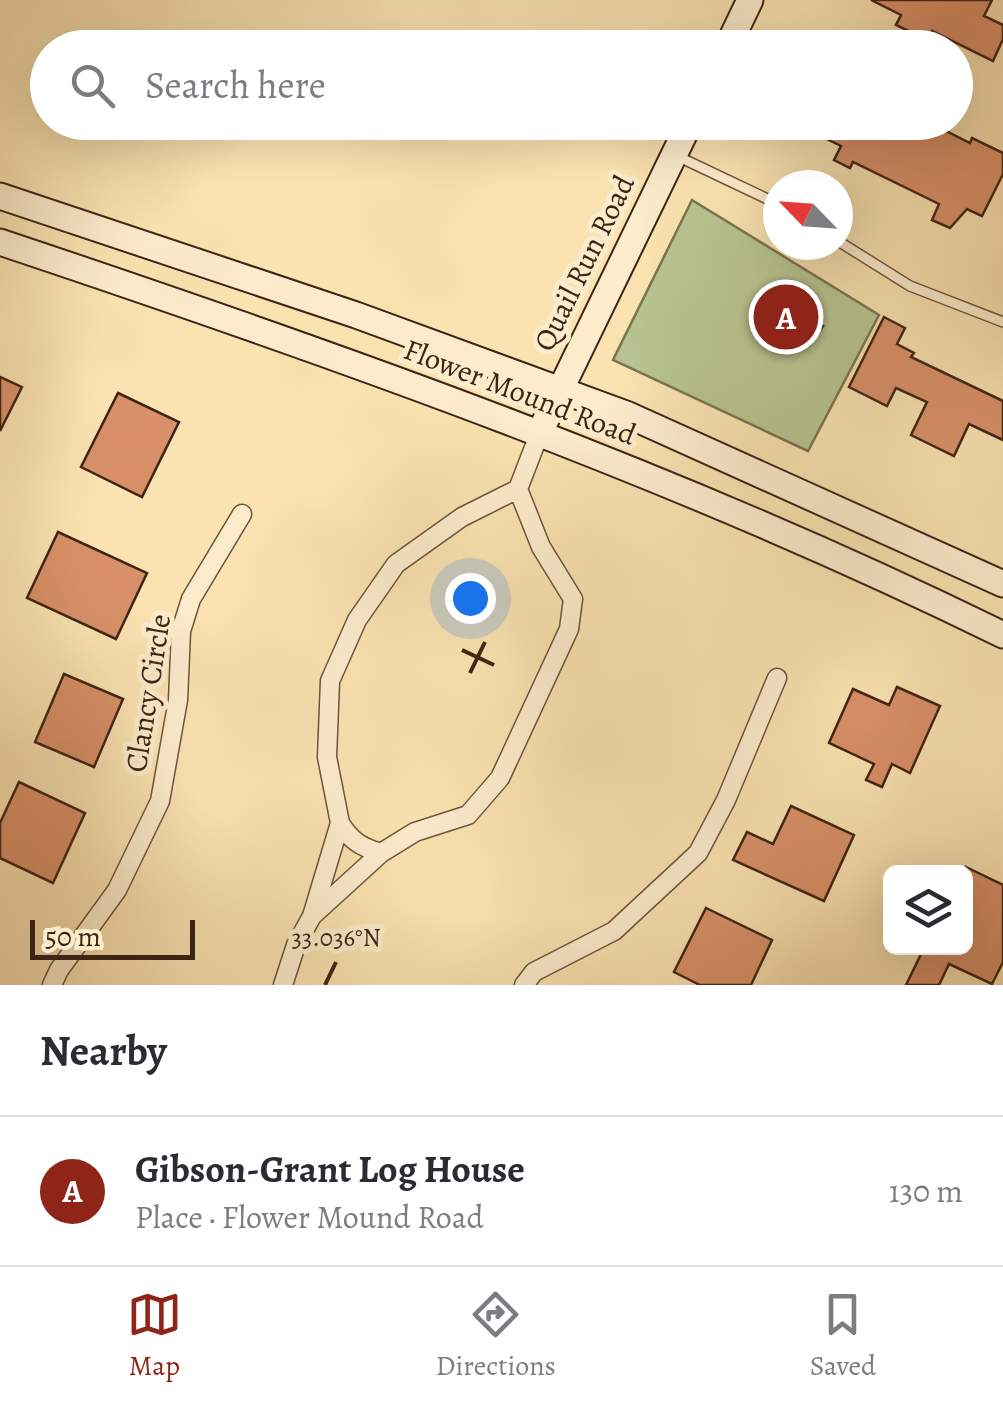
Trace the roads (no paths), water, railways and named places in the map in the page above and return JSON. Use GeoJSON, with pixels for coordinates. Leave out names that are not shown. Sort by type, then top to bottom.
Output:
{"type":"FeatureCollection","features":[{"type":"Feature","properties":{"kind":"main road"},"geometry":{"type":"LineString","coordinates":[[736,30],[750,0]]}},
{"type":"Feature","properties":{"kind":"main road","name":"Quail Run Road"},"geometry":{"type":"LineString","coordinates":[[540,432],[681,140]]}},
{"type":"Feature","properties":{"kind":"main road","name":"Flower Mound Road"},"geometry":{"type":"LineString","coordinates":[[0,196],[338,308],[559,388],[748,468],[1003,584]]}},
{"type":"Feature","properties":{"kind":"main road","name":"Flower Mound Road"},"geometry":{"type":"LineString","coordinates":[[0,242],[540,432],[777,529],[1003,635]]}},
{"type":"Feature","properties":{"kind":"street","name":"Quail Run Road"},"geometry":{"type":"LineString","coordinates":[[518,489],[540,432]]}},
{"type":"Feature","properties":{"kind":"street"},"geometry":{"type":"LineString","coordinates":[[312,916],[381,853],[415,832],[468,815],[500,778],[570,629],[573,599],[540,547],[518,489],[462,517],[396,564],[357,620],[330,681],[328,757],[340,823],[349,838],[361,847],[381,853]]}},
{"type":"Feature","properties":{"kind":"street","name":"Clancy Circle"},"geometry":{"type":"LineString","coordinates":[[52,985],[117,890],[160,801],[178,700],[181,631],[191,599],[242,514]]}},
{"type":"Feature","properties":{"kind":"street"},"geometry":{"type":"LineString","coordinates":[[524,985],[534,972],[614,931],[698,853],[726,800],[777,678]]}},
{"type":"Feature","properties":{"kind":"street"},"geometry":{"type":"LineString","coordinates":[[283,985],[296,944],[312,916],[340,823]]}},
{"type":"Feature","properties":{"kind":"lane"},"geometry":{"type":"LineString","coordinates":[[674,154],[763,197]]}},
{"type":"Feature","properties":{"kind":"lane"},"geometry":{"type":"LineString","coordinates":[[853,250],[910,286],[1003,322]]}},
{"type":"Feature","properties":{"kind":"place","name":"Gibson-Grant Log House"},"geometry":{"type":"Point","coordinates":[786,317]}}]}
